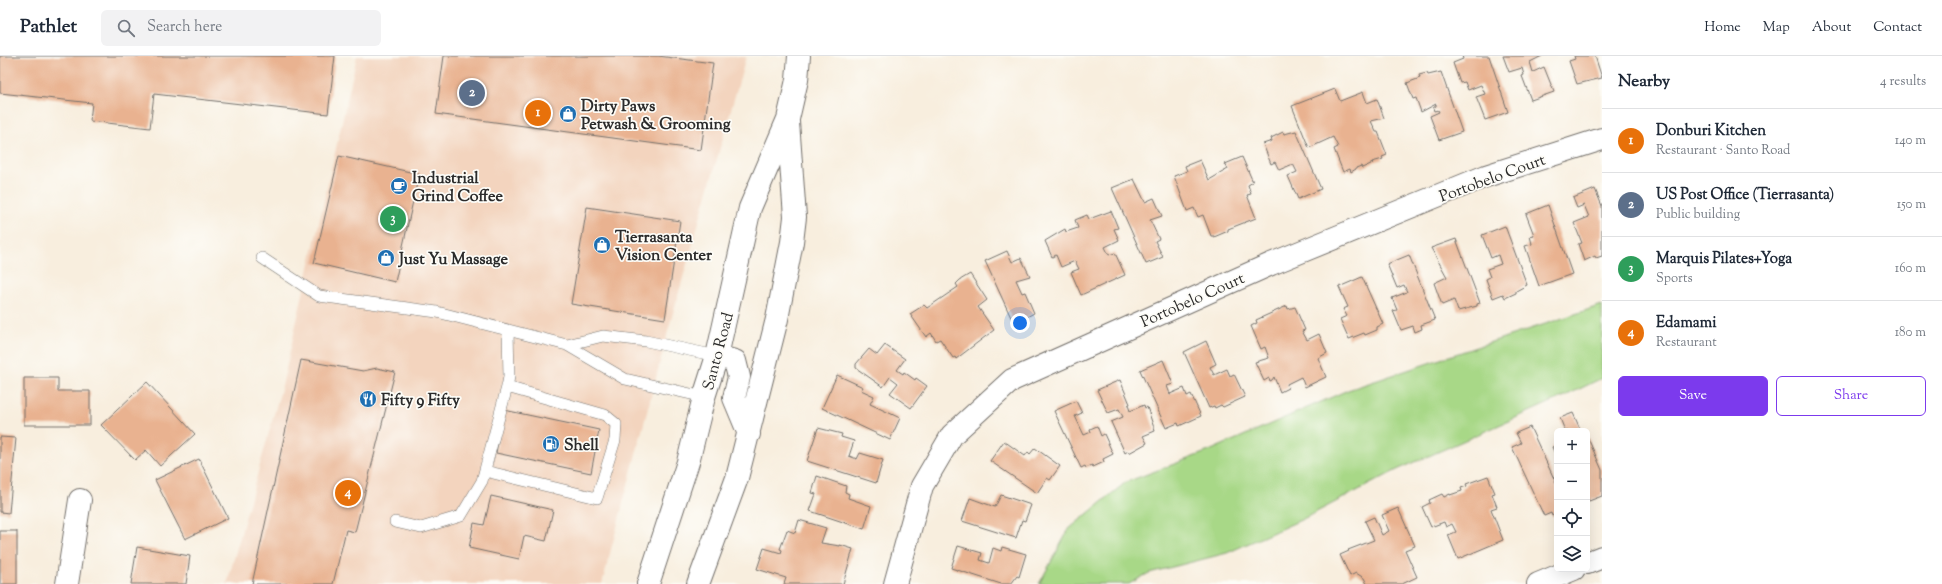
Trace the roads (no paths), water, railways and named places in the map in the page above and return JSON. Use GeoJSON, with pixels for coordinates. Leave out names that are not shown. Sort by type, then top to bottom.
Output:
{"type":"FeatureCollection","features":[{"type":"Feature","properties":{"kind":"main road","name":"Santo Road"},"geometry":{"type":"LineString","coordinates":[[648,584],[688,462],[704,397],[718,356],[750,208],[788,119],[798,69],[799,56]]}},
{"type":"Feature","properties":{"kind":"main road","name":"Santo Road"},"geometry":{"type":"LineString","coordinates":[[698,584],[737,478],[777,319],[792,242],[795,216],[788,119]]}},
{"type":"Feature","properties":{"kind":"main road","name":"Portobelo Court"},"geometry":{"type":"LineString","coordinates":[[895,584],[922,486],[952,435],[1012,380],[1292,255],[1486,176],[1602,139]]}},
{"type":"Feature","properties":{"kind":"main road"},"geometry":{"type":"LineString","coordinates":[[718,356],[735,361],[739,377],[734,398],[749,434]]}},
{"type":"Feature","properties":{"kind":"main road"},"geometry":{"type":"LineString","coordinates":[[67,584],[80,500]]}},
{"type":"Feature","properties":{"kind":"main road"},"geometry":{"type":"LineString","coordinates":[[1590,563],[1602,557]]}},
{"type":"Feature","properties":{"kind":"main road"},"geometry":{"type":"LineString","coordinates":[[1545,583],[1568,572]]}},
{"type":"Feature","properties":{"kind":"lane"},"geometry":{"type":"LineString","coordinates":[[262,258],[319,296],[437,312],[567,345],[625,379],[704,397]]}},
{"type":"Feature","properties":{"kind":"lane"},"geometry":{"type":"LineString","coordinates":[[395,522],[421,528],[461,516],[482,481],[509,377],[508,330]]}},
{"type":"Feature","properties":{"kind":"lane"},"geometry":{"type":"LineString","coordinates":[[567,345],[603,336],[646,341],[718,356]]}},
{"type":"Feature","properties":{"kind":"lane"},"geometry":{"type":"LineString","coordinates":[[485,471],[597,498],[615,440],[616,424],[604,416],[506,387]]}},
{"type":"Feature","properties":{"kind":"place","name":"US Post Office (Tierrasanta)"},"geometry":{"type":"Point","coordinates":[472,93]}},
{"type":"Feature","properties":{"kind":"place","name":"Donburi Kitchen"},"geometry":{"type":"Point","coordinates":[538,113]}},
{"type":"Feature","properties":{"kind":"place","name":"Dirty Paws Petwash & Grooming"},"geometry":{"type":"Point","coordinates":[568,114]}},
{"type":"Feature","properties":{"kind":"place","name":"Industrial Grind Coffee"},"geometry":{"type":"Point","coordinates":[399,186]}},
{"type":"Feature","properties":{"kind":"place","name":"Marquis Pilates+Yoga"},"geometry":{"type":"Point","coordinates":[393,219]}},
{"type":"Feature","properties":{"kind":"place","name":"Tierrasanta Vision Center"},"geometry":{"type":"Point","coordinates":[602,245]}},
{"type":"Feature","properties":{"kind":"place","name":"Just Yu Massage"},"geometry":{"type":"Point","coordinates":[386,258]}},
{"type":"Feature","properties":{"kind":"place","name":"Fifty 9 Fifty"},"geometry":{"type":"Point","coordinates":[368,399]}},
{"type":"Feature","properties":{"kind":"place","name":"Shell"},"geometry":{"type":"Point","coordinates":[551,444]}},
{"type":"Feature","properties":{"kind":"place","name":"Edamami"},"geometry":{"type":"Point","coordinates":[348,493]}}]}
